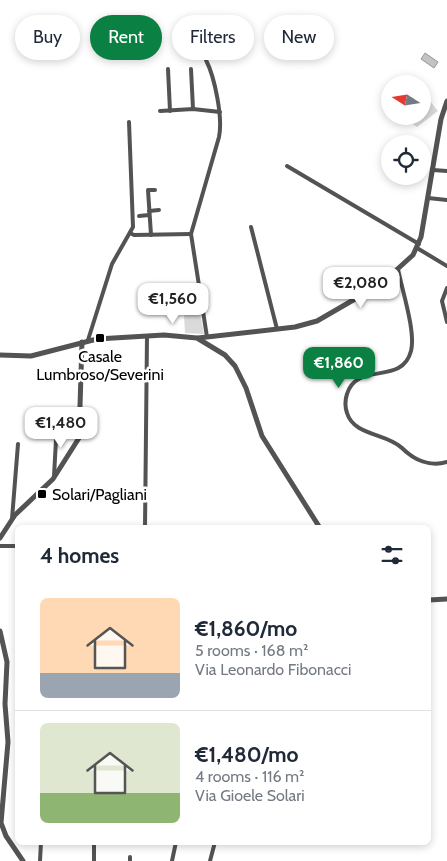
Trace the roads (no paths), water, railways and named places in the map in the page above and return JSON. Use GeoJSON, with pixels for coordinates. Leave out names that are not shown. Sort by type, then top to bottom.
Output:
{"type":"FeatureCollection","features":[{"type":"Feature","properties":{"kind":"street"},"geometry":{"type":"LineString","coordinates":[[206,60],[220,112],[219,137],[191,234],[207,337]]}},
{"type":"Feature","properties":{"kind":"street"},"geometry":{"type":"LineString","coordinates":[[168,69],[170,111]]}},
{"type":"Feature","properties":{"kind":"street"},"geometry":{"type":"LineString","coordinates":[[190,69],[192,109]]}},
{"type":"Feature","properties":{"kind":"street"},"geometry":{"type":"LineString","coordinates":[[0,354],[35,356],[88,340],[165,335],[207,337],[306,325],[326,317],[372,291],[398,269],[418,246],[441,119],[447,102]]}},
{"type":"Feature","properties":{"kind":"street"},"geometry":{"type":"LineString","coordinates":[[160,111],[192,109],[220,112]]}},
{"type":"Feature","properties":{"kind":"street"},"geometry":{"type":"LineString","coordinates":[[88,340],[112,264],[117,252],[130,233],[133,219],[129,122]]}},
{"type":"Feature","properties":{"kind":"street"},"geometry":{"type":"LineString","coordinates":[[287,166],[418,246],[447,266]]}},
{"type":"Feature","properties":{"kind":"street"},"geometry":{"type":"LineString","coordinates":[[433,170],[447,171]]}},
{"type":"Feature","properties":{"kind":"street"},"geometry":{"type":"LineString","coordinates":[[151,235],[148,190],[155,190]]}},
{"type":"Feature","properties":{"kind":"street"},"geometry":{"type":"LineString","coordinates":[[428,198],[447,200]]}},
{"type":"Feature","properties":{"kind":"street"},"geometry":{"type":"LineString","coordinates":[[139,216],[159,210]]}},
{"type":"Feature","properties":{"kind":"street"},"geometry":{"type":"LineString","coordinates":[[252,227],[277,329]]}},
{"type":"Feature","properties":{"kind":"street"},"geometry":{"type":"LineString","coordinates":[[130,233],[134,235],[191,234]]}},
{"type":"Feature","properties":{"kind":"street"},"geometry":{"type":"LineString","coordinates":[[398,269],[412,333],[410,353],[404,365],[396,371],[366,375],[355,381],[346,397],[347,413],[356,426],[391,440],[418,460],[436,464],[447,462]]}},
{"type":"Feature","properties":{"kind":"street"},"geometry":{"type":"LineString","coordinates":[[447,288],[442,301],[447,322]]}},
{"type":"Feature","properties":{"kind":"street"},"geometry":{"type":"LineString","coordinates":[[145,525],[147,336]]}},
{"type":"Feature","properties":{"kind":"street"},"geometry":{"type":"LineString","coordinates":[[197,338],[223,353],[234,365],[246,388],[261,434],[278,464],[318,525]]}},
{"type":"Feature","properties":{"kind":"street"},"geometry":{"type":"LineString","coordinates":[[0,538],[12,519],[54,478],[77,444],[80,434],[82,342]]}},
{"type":"Feature","properties":{"kind":"street"},"geometry":{"type":"LineString","coordinates":[[54,478],[57,422]]}},
{"type":"Feature","properties":{"kind":"street"},"geometry":{"type":"LineString","coordinates":[[12,519],[18,444]]}},
{"type":"Feature","properties":{"kind":"street"},"geometry":{"type":"LineString","coordinates":[[0,546],[15,546]]}},
{"type":"Feature","properties":{"kind":"street"},"geometry":{"type":"LineString","coordinates":[[431,600],[447,599]]}},
{"type":"Feature","properties":{"kind":"street"},"geometry":{"type":"LineString","coordinates":[[0,631],[7,664],[5,704],[8,742],[2,826],[6,836],[23,861]]}},
{"type":"Feature","properties":{"kind":"street"},"geometry":{"type":"LineString","coordinates":[[40,861],[41,845]]}},
{"type":"Feature","properties":{"kind":"street"},"geometry":{"type":"LineString","coordinates":[[94,845],[94,861]]}},
{"type":"Feature","properties":{"kind":"street"},"geometry":{"type":"LineString","coordinates":[[172,861],[175,845]]}},
{"type":"Feature","properties":{"kind":"street"},"geometry":{"type":"LineString","coordinates":[[210,861],[214,845]]}},
{"type":"Feature","properties":{"kind":"place","name":"Casale Lumbroso/Severini"},"geometry":{"type":"Point","coordinates":[100,338]}},
{"type":"Feature","properties":{"kind":"place","name":"Solari/Pagliani"},"geometry":{"type":"Point","coordinates":[42,494]}}]}
